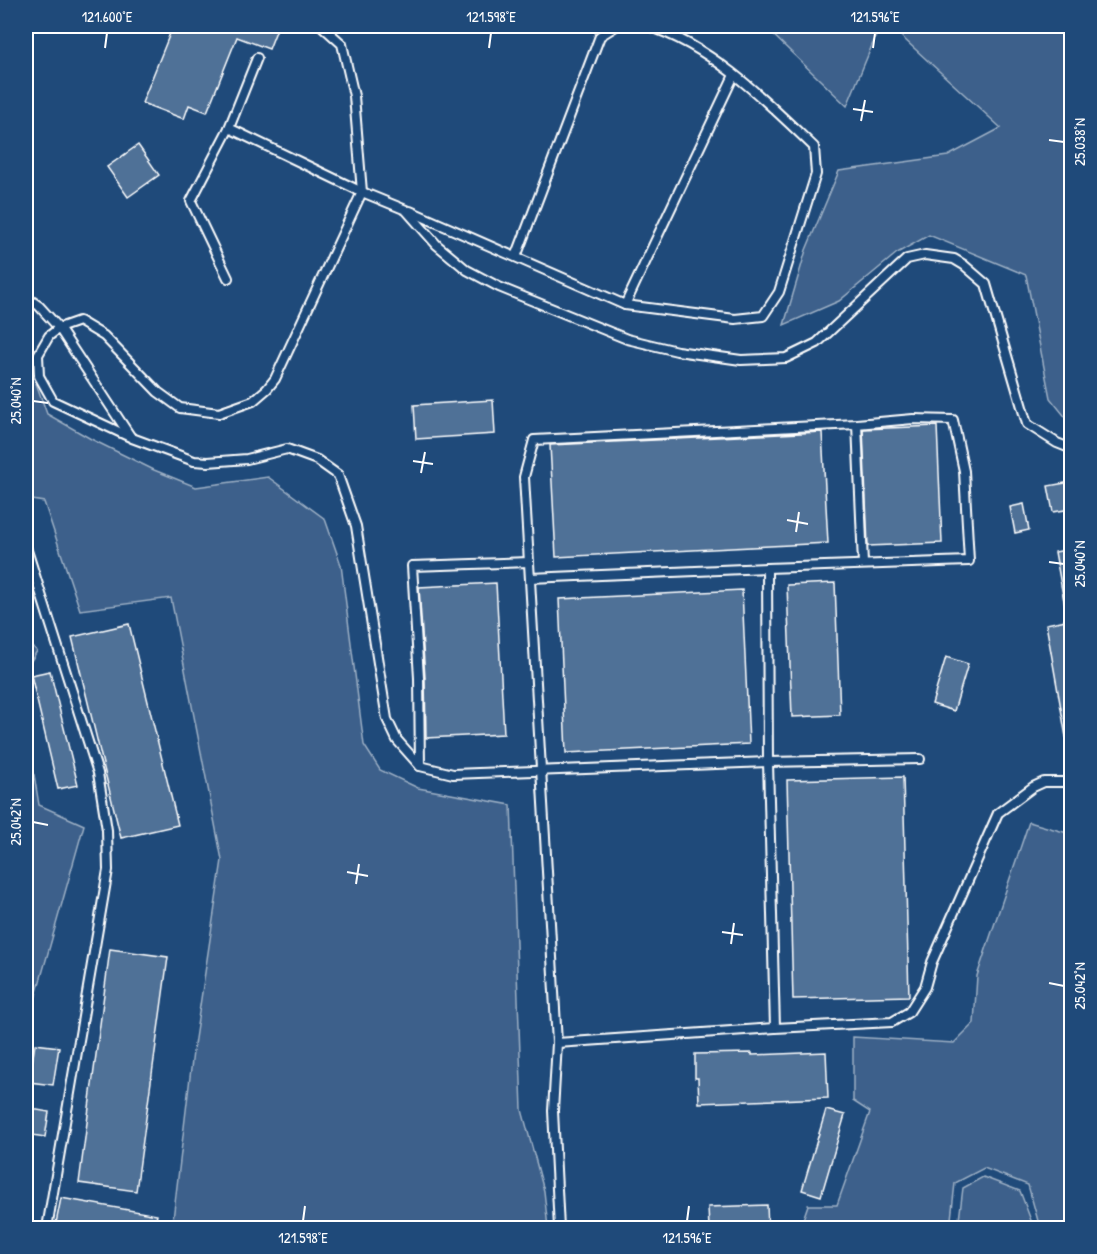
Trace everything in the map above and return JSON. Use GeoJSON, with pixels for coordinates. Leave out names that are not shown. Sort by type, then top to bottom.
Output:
{"type":"FeatureCollection","features":[{"type":"Feature","properties":{"kind":"lane"},"geometry":{"type":"LineString","coordinates":[[322,26],[342,44],[354,96],[362,192],[275,379],[252,401],[219,413],[180,408],[158,392],[104,336],[79,321],[59,328],[49,336],[38,355],[39,376],[53,401],[132,438],[194,461],[247,459],[287,449],[317,460],[338,475],[356,526],[387,719],[396,740],[420,766],[453,774],[768,762],[920,759]]}},
{"type":"Feature","properties":{"kind":"lane"},"geometry":{"type":"LineString","coordinates":[[516,257],[600,36],[616,26]]}},
{"type":"Feature","properties":{"kind":"lane"},"geometry":{"type":"LineString","coordinates":[[229,128],[362,192],[625,305],[735,319],[763,316],[779,292],[816,174],[814,147],[721,64],[669,32],[648,26]]}},
{"type":"Feature","properties":{"kind":"lane"},"geometry":{"type":"LineString","coordinates":[[228,278],[191,201],[229,128],[257,58]]}},
{"type":"Feature","properties":{"kind":"lane"},"geometry":{"type":"LineString","coordinates":[[625,305],[734,75]]}},
{"type":"Feature","properties":{"kind":"lane"},"geometry":{"type":"LineString","coordinates":[[406,210],[437,245],[452,258],[467,270],[499,287],[627,339],[676,351],[741,360],[786,358],[817,343],[907,259],[925,255],[954,259],[986,284],[1027,424],[1071,449]]}},
{"type":"Feature","properties":{"kind":"lane"},"geometry":{"type":"LineString","coordinates":[[26,297],[39,306],[59,328],[132,438]]}},
{"type":"Feature","properties":{"kind":"lane"},"geometry":{"type":"LineString","coordinates":[[530,578],[969,561],[964,471],[953,420],[913,419],[857,424],[534,440],[524,477],[557,1044],[553,1111],[559,1228]]}},
{"type":"Feature","properties":{"kind":"lane"},"geometry":{"type":"LineString","coordinates":[[857,424],[863,564]]}},
{"type":"Feature","properties":{"kind":"lane"},"geometry":{"type":"LineString","coordinates":[[26,547],[98,773],[108,830],[108,870],[47,1228]]}},
{"type":"Feature","properties":{"kind":"lane"},"geometry":{"type":"LineString","coordinates":[[420,766],[419,678],[412,566],[529,562]]}},
{"type":"Feature","properties":{"kind":"lane"},"geometry":{"type":"LineString","coordinates":[[767,568],[768,762],[775,1029]]}},
{"type":"Feature","properties":{"kind":"lane"},"geometry":{"type":"LineString","coordinates":[[557,1044],[892,1022],[909,1012],[925,987],[932,962],[998,813],[1033,787],[1044,782],[1071,782]]}},
{"type":"Feature","properties":{"kind":"shaded area"},"geometry":{"type":"Polygon","coordinates":[[[764,26],[880,26],[847,106],[764,26]]]}},
{"type":"Feature","properties":{"kind":"shaded area"},"geometry":{"type":"Polygon","coordinates":[[[890,26],[1071,26],[1071,424],[1050,398],[1026,275],[929,235],[897,253],[839,301],[784,325],[806,250],[839,171],[948,156],[1001,128],[890,26]]]}},
{"type":"Feature","properties":{"kind":"shaded area"},"geometry":{"type":"Polygon","coordinates":[[[26,355],[47,414],[91,439],[154,470],[196,487],[268,477],[325,519],[341,565],[364,745],[380,770],[418,788],[511,805],[522,1110],[544,1191],[548,1228],[172,1228],[193,1052],[222,860],[171,598],[80,610],[44,502],[26,499],[26,355]]]}},
{"type":"Feature","properties":{"kind":"shaded area"},"geometry":{"type":"Polygon","coordinates":[[[26,640],[37,651],[26,669],[26,640]]]}},
{"type":"Feature","properties":{"kind":"shaded area"},"geometry":{"type":"Polygon","coordinates":[[[26,726],[39,805],[84,825],[35,999],[26,1014],[26,726]]]}},
{"type":"Feature","properties":{"kind":"shaded area"},"geometry":{"type":"Polygon","coordinates":[[[1029,822],[1071,834],[1071,1228],[1040,1228],[1028,1185],[984,1168],[955,1183],[950,1228],[800,1228],[808,1205],[837,1205],[870,1112],[853,1101],[853,1037],[954,1043],[974,1023],[977,976],[1029,822]]]}},
{"type":"Feature","properties":{"kind":"shaded area"},"geometry":{"type":"Polygon","coordinates":[[[983,1177],[1020,1191],[1032,1223],[1031,1228],[958,1228],[963,1188],[983,1177]]]}},
{"type":"Feature","properties":{"kind":"building"},"geometry":{"type":"Polygon","coordinates":[[[173,26],[278,26],[269,49],[237,37],[207,112],[189,105],[184,119],[142,103],[173,26]]]}},
{"type":"Feature","properties":{"kind":"building"},"geometry":{"type":"Polygon","coordinates":[[[138,145],[159,175],[128,197],[107,167],[138,145]]]}},
{"type":"Feature","properties":{"kind":"building"},"geometry":{"type":"Polygon","coordinates":[[[493,400],[495,434],[416,439],[414,405],[493,400]]]}},
{"type":"Feature","properties":{"kind":"building"},"geometry":{"type":"Polygon","coordinates":[[[937,426],[942,543],[868,546],[863,429],[937,426]]]}},
{"type":"Feature","properties":{"kind":"building"},"geometry":{"type":"Polygon","coordinates":[[[822,432],[828,543],[556,557],[550,445],[822,432]]]}},
{"type":"Feature","properties":{"kind":"building"},"geometry":{"type":"Polygon","coordinates":[[[1071,482],[1071,509],[1053,512],[1048,486],[1071,482]]]}},
{"type":"Feature","properties":{"kind":"building"},"geometry":{"type":"Polygon","coordinates":[[[1024,504],[1029,530],[1015,533],[1010,507],[1024,504]]]}},
{"type":"Feature","properties":{"kind":"building"},"geometry":{"type":"Polygon","coordinates":[[[1071,549],[1071,612],[1066,612],[1055,552],[1071,549]]]}},
{"type":"Feature","properties":{"kind":"building"},"geometry":{"type":"Polygon","coordinates":[[[496,583],[504,734],[426,738],[419,587],[496,583]]]}},
{"type":"Feature","properties":{"kind":"building"},"geometry":{"type":"Polygon","coordinates":[[[835,583],[840,715],[792,717],[787,585],[835,583]]]}},
{"type":"Feature","properties":{"kind":"building"},"geometry":{"type":"Polygon","coordinates":[[[742,590],[749,744],[566,753],[559,599],[742,590]]]}},
{"type":"Feature","properties":{"kind":"building"},"geometry":{"type":"Polygon","coordinates":[[[1071,619],[1071,737],[1066,737],[1046,624],[1071,619]]]}},
{"type":"Feature","properties":{"kind":"building"},"geometry":{"type":"Polygon","coordinates":[[[129,624],[178,825],[121,838],[72,637],[129,624]]]}},
{"type":"Feature","properties":{"kind":"building"},"geometry":{"type":"Polygon","coordinates":[[[946,657],[968,664],[954,711],[932,704],[946,657]]]}},
{"type":"Feature","properties":{"kind":"building"},"geometry":{"type":"Polygon","coordinates":[[[50,671],[78,785],[58,789],[31,675],[50,671]]]}},
{"type":"Feature","properties":{"kind":"building"},"geometry":{"type":"Polygon","coordinates":[[[903,777],[909,996],[793,999],[787,780],[903,777]]]}},
{"type":"Feature","properties":{"kind":"building"},"geometry":{"type":"Polygon","coordinates":[[[110,949],[168,957],[136,1191],[79,1183],[110,949]]]}},
{"type":"Feature","properties":{"kind":"building"},"geometry":{"type":"Polygon","coordinates":[[[35,1044],[59,1047],[53,1085],[29,1082],[35,1044]]]}},
{"type":"Feature","properties":{"kind":"building"},"geometry":{"type":"Polygon","coordinates":[[[826,1052],[828,1098],[699,1103],[698,1078],[695,1078],[695,1054],[752,1053],[752,1055],[826,1052]]]}},
{"type":"Feature","properties":{"kind":"building"},"geometry":{"type":"Polygon","coordinates":[[[26,1108],[49,1112],[45,1137],[26,1134],[26,1108]]]}},
{"type":"Feature","properties":{"kind":"building"},"geometry":{"type":"Polygon","coordinates":[[[826,1110],[845,1115],[821,1196],[802,1190],[826,1110]]]}},
{"type":"Feature","properties":{"kind":"building"},"geometry":{"type":"Polygon","coordinates":[[[61,1198],[157,1215],[154,1228],[55,1228],[61,1198]]]}},
{"type":"Feature","properties":{"kind":"building"},"geometry":{"type":"Polygon","coordinates":[[[767,1205],[768,1228],[709,1228],[708,1207],[767,1205]]]}}]}
